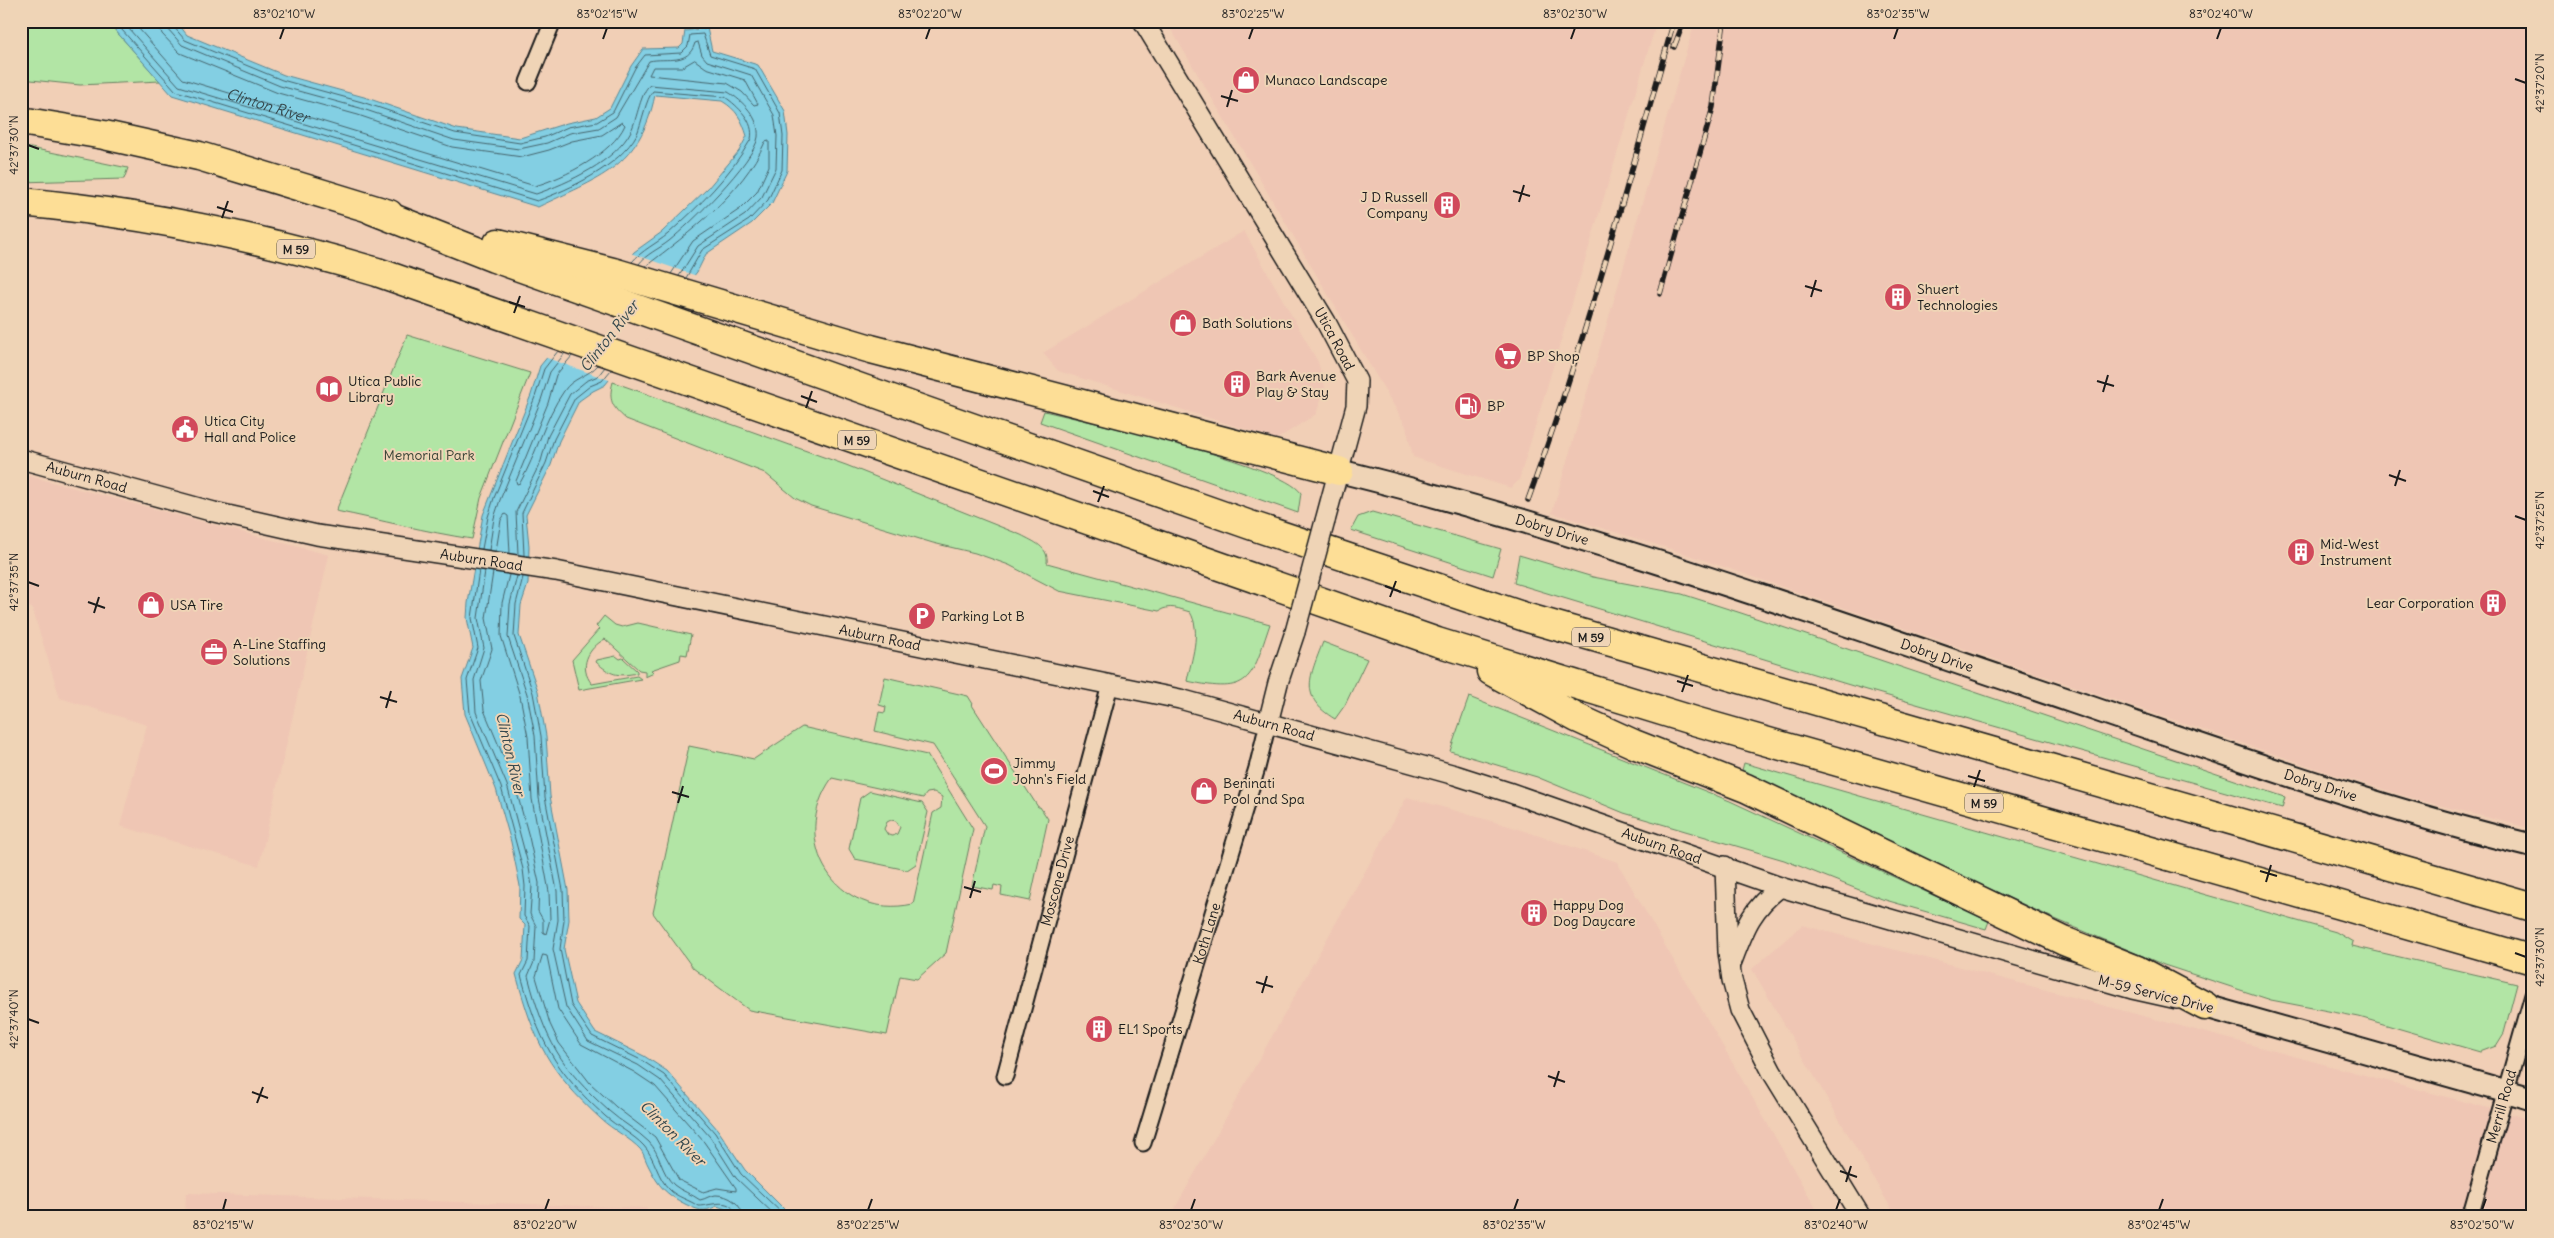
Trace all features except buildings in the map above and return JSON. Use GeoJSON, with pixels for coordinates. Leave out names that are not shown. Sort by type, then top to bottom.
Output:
{"type":"FeatureCollection","features":[{"type":"Feature","properties":{"kind":"highway","name":"M 59"},"geometry":{"type":"LineString","coordinates":[[21,121],[104,135],[199,156],[372,210],[494,258],[664,319],[1268,532],[1528,618],[2533,907]]}},
{"type":"Feature","properties":{"kind":"highway","name":"M 59"},"geometry":{"type":"LineString","coordinates":[[21,202],[136,216],[272,243],[377,272],[1437,642],[1698,722],[2533,960]]}},
{"type":"Feature","properties":{"kind":"highway"},"geometry":{"type":"LineString","coordinates":[[372,210],[613,272],[852,344],[1339,471]]}},
{"type":"Feature","properties":{"kind":"highway"},"geometry":{"type":"LineString","coordinates":[[1437,642],[1577,718],[1634,744],[1746,788],[2064,941],[2137,970],[2204,1006]]}},
{"type":"Feature","properties":{"kind":"main road","name":"Dobry Drive"},"geometry":{"type":"LineString","coordinates":[[1339,471],[1588,541],[2324,786],[2433,820],[2533,846]]}},
{"type":"Feature","properties":{"kind":"main road","name":"M-59 Service Drive"},"geometry":{"type":"LineString","coordinates":[[2204,1006],[2533,1100]]}},
{"type":"Feature","properties":{"kind":"street"},"geometry":{"type":"LineString","coordinates":[[528,82],[553,21]]}},
{"type":"Feature","properties":{"kind":"street","name":"Utica Road"},"geometry":{"type":"LineString","coordinates":[[1143,21],[1352,368],[1357,381],[1357,399],[1339,471],[1268,723]]}},
{"type":"Feature","properties":{"kind":"street","name":"Auburn Road"},"geometry":{"type":"LineString","coordinates":[[21,459],[214,512],[317,535],[556,570],[1180,699],[1508,792],[1725,866],[1780,887]]}},
{"type":"Feature","properties":{"kind":"street","name":"Moscone Drive"},"geometry":{"type":"LineString","coordinates":[[1005,1076],[1110,685]]}},
{"type":"Feature","properties":{"kind":"street","name":"Koth Lane"},"geometry":{"type":"LineString","coordinates":[[1143,1143],[1257,768],[1268,723]]}},
{"type":"Feature","properties":{"kind":"street"},"geometry":{"type":"LineString","coordinates":[[1725,866],[1727,943],[1735,993],[1752,1036],[1861,1217]]}},
{"type":"Feature","properties":{"kind":"street"},"geometry":{"type":"LineString","coordinates":[[1731,965],[1752,915],[1759,905],[1780,887]]}},
{"type":"Feature","properties":{"kind":"street","name":"M-59 Service Drive"},"geometry":{"type":"LineString","coordinates":[[1780,887],[2132,989],[2204,1006]]}},
{"type":"Feature","properties":{"kind":"street","name":"Merrill Road"},"geometry":{"type":"LineString","coordinates":[[2470,1217],[2533,995]]}},
{"type":"Feature","properties":{"kind":"shaded area"},"geometry":{"type":"Polygon","coordinates":[[[1166,21],[1657,21],[1519,480],[1511,488],[1413,457],[1406,426],[1166,21]]]}},
{"type":"Feature","properties":{"kind":"shaded area"},"geometry":{"type":"Polygon","coordinates":[[[1695,21],[2533,21],[2533,829],[2415,799],[2327,772],[1674,550],[1552,513],[1695,21]]]}},
{"type":"Feature","properties":{"kind":"shaded area"},"geometry":{"type":"Polygon","coordinates":[[[1244,231],[1318,362],[1325,387],[1316,414],[1277,439],[1058,371],[1043,353],[1244,231]]]}},
{"type":"Feature","properties":{"kind":"shaded area"},"geometry":{"type":"Polygon","coordinates":[[[21,474],[329,555],[259,866],[120,826],[147,725],[60,698],[32,608],[21,605],[21,474]]]}},
{"type":"Feature","properties":{"kind":"shaded area"},"geometry":{"type":"Polygon","coordinates":[[[1407,797],[1509,826],[1617,862],[1821,1217],[1170,1217],[1407,797]]]}},
{"type":"Feature","properties":{"kind":"shaded area"},"geometry":{"type":"Polygon","coordinates":[[[1802,925],[2533,1120],[2533,1217],[1896,1217],[1752,969],[1802,925]]]}},
{"type":"Feature","properties":{"kind":"shaded area"},"geometry":{"type":"Polygon","coordinates":[[[186,1193],[646,1208],[656,1217],[185,1217],[186,1193]]]}},
{"type":"Feature","properties":{"kind":"green space"},"geometry":{"type":"Polygon","coordinates":[[[21,21],[107,21],[160,81],[80,85],[21,79],[21,21]]]}},
{"type":"Feature","properties":{"kind":"green space"},"geometry":{"type":"Polygon","coordinates":[[[21,146],[128,168],[124,179],[21,182],[21,146]]]}},
{"type":"Feature","properties":{"kind":"green space","name":"Memorial Park"},"geometry":{"type":"Polygon","coordinates":[[[407,335],[530,373],[481,498],[472,539],[336,511],[407,335]]]}},
{"type":"Feature","properties":{"kind":"green space"},"geometry":{"type":"Polygon","coordinates":[[[613,382],[846,465],[1021,535],[1043,549],[1046,553],[1047,563],[1270,624],[1258,659],[1245,679],[1236,684],[1224,686],[1187,681],[1195,637],[1195,628],[1190,612],[1171,607],[1159,611],[1059,591],[1009,565],[975,553],[933,543],[811,506],[795,498],[765,473],[626,419],[617,411],[612,403],[613,382]]]}},
{"type":"Feature","properties":{"kind":"green space"},"geometry":{"type":"Polygon","coordinates":[[[1044,411],[1182,445],[1259,469],[1286,482],[1301,493],[1298,513],[1040,422],[1044,411]]]}},
{"type":"Feature","properties":{"kind":"green space"},"geometry":{"type":"Polygon","coordinates":[[[1372,512],[1501,549],[1493,576],[1351,530],[1358,517],[1372,512]]]}},
{"type":"Feature","properties":{"kind":"green space"},"geometry":{"type":"Polygon","coordinates":[[[1519,555],[1593,577],[1682,594],[1741,613],[2285,797],[2282,808],[1853,686],[1514,583],[1519,555]]]}},
{"type":"Feature","properties":{"kind":"green space"},"geometry":{"type":"Polygon","coordinates":[[[604,616],[615,625],[622,627],[638,623],[691,635],[687,655],[681,654],[680,660],[651,670],[654,673],[645,677],[645,671],[639,670],[605,639],[594,647],[587,658],[586,671],[592,684],[637,676],[641,679],[579,690],[572,660],[599,629],[596,626],[604,616]]]}},
{"type":"Feature","properties":{"kind":"green space"},"geometry":{"type":"Polygon","coordinates":[[[1323,642],[1367,659],[1345,705],[1335,719],[1323,711],[1316,702],[1310,685],[1314,665],[1323,642]]]}},
{"type":"Feature","properties":{"kind":"green space"},"geometry":{"type":"Polygon","coordinates":[[[616,656],[620,659],[623,658],[637,673],[615,674],[596,662],[597,660],[616,656]]]}},
{"type":"Feature","properties":{"kind":"green space"},"geometry":{"type":"Polygon","coordinates":[[[885,677],[968,696],[1038,807],[1040,807],[1048,819],[1030,901],[1001,895],[1002,887],[994,885],[993,890],[972,886],[985,826],[933,745],[875,731],[879,712],[885,713],[886,707],[879,705],[885,677]]]}},
{"type":"Feature","properties":{"kind":"green space"},"geometry":{"type":"Polygon","coordinates":[[[1469,697],[1730,801],[1989,921],[1986,929],[1882,899],[1784,860],[1624,813],[1537,777],[1450,751],[1469,697]]]}},
{"type":"Feature","properties":{"kind":"green space"},"geometry":{"type":"Polygon","coordinates":[[[802,727],[927,755],[973,829],[946,953],[917,979],[900,976],[887,1035],[749,1010],[693,968],[653,913],[689,746],[754,759],[802,727]],[[832,778],[819,802],[815,827],[818,850],[827,871],[842,888],[862,900],[886,906],[913,904],[933,813],[941,808],[942,797],[934,792],[927,793],[923,798],[832,778]]]}},
{"type":"Feature","properties":{"kind":"green space"},"geometry":{"type":"Polygon","coordinates":[[[1744,763],[2336,932],[2353,942],[2352,946],[2517,984],[2504,1033],[2496,1046],[2480,1052],[2359,1017],[2271,1000],[2164,965],[2055,919],[1741,774],[1744,763]]]}},
{"type":"Feature","properties":{"kind":"green space"},"geometry":{"type":"Polygon","coordinates":[[[870,791],[922,803],[928,812],[916,864],[907,870],[855,859],[849,849],[860,798],[870,791]],[[891,820],[887,822],[884,829],[888,835],[893,836],[897,834],[900,827],[896,821],[891,820]]]}},
{"type":"Feature","properties":{"kind":"water","name":"Clinton River"},"geometry":{"type":"Polygon","coordinates":[[[107,21],[176,21],[187,35],[284,75],[364,97],[457,129],[520,138],[567,123],[596,117],[610,108],[631,66],[643,49],[679,48],[683,44],[685,31],[707,28],[712,51],[758,65],[785,111],[788,135],[787,171],[772,203],[752,223],[706,254],[697,272],[605,385],[579,401],[559,441],[551,465],[526,515],[529,546],[528,584],[521,605],[519,635],[538,691],[546,736],[550,796],[568,890],[569,920],[564,949],[576,1003],[595,1032],[644,1056],[667,1071],[718,1130],[745,1170],[792,1217],[733,1217],[726,1209],[717,1206],[704,1210],[697,1209],[673,1197],[656,1180],[641,1150],[606,1123],[583,1102],[568,1086],[546,1054],[537,1038],[516,974],[523,960],[525,925],[519,919],[520,886],[511,842],[496,789],[465,714],[462,679],[473,648],[467,618],[468,603],[483,515],[531,395],[540,366],[634,252],[662,232],[708,188],[739,151],[747,136],[741,120],[732,108],[722,101],[655,95],[648,120],[639,139],[627,155],[613,168],[597,178],[538,207],[172,95],[107,21]]]}},
{"type":"Feature","properties":{"kind":"pier"},"geometry":{"type":"Polygon","coordinates":[[[630,253],[697,276],[612,381],[544,357],[630,253]]]}},
{"type":"Feature","properties":{"kind":"railway"},"geometry":{"type":"LineString","coordinates":[[1528,500],[1587,322],[1674,21]]}},
{"type":"Feature","properties":{"kind":"railway"},"geometry":{"type":"LineString","coordinates":[[1674,47],[1684,21]]}},
{"type":"Feature","properties":{"kind":"railway"},"geometry":{"type":"LineString","coordinates":[[1660,294],[1713,107],[1724,21]]}},
{"type":"Feature","properties":{"kind":"place","name":"Munaco Landscape"},"geometry":{"type":"Point","coordinates":[1246,80]}},
{"type":"Feature","properties":{"kind":"place","name":"J D Russell Company"},"geometry":{"type":"Point","coordinates":[1447,205]}},
{"type":"Feature","properties":{"kind":"place","name":"Shuert Technologies"},"geometry":{"type":"Point","coordinates":[1898,297]}},
{"type":"Feature","properties":{"kind":"place","name":"Bath Solutions"},"geometry":{"type":"Point","coordinates":[1183,323]}},
{"type":"Feature","properties":{"kind":"place","name":"BP Shop"},"geometry":{"type":"Point","coordinates":[1508,356]}},
{"type":"Feature","properties":{"kind":"place","name":"Bark Avenue Play & Stay"},"geometry":{"type":"Point","coordinates":[1237,384]}},
{"type":"Feature","properties":{"kind":"place","name":"Utica Public Library"},"geometry":{"type":"Point","coordinates":[329,389]}},
{"type":"Feature","properties":{"kind":"place","name":"BP"},"geometry":{"type":"Point","coordinates":[1468,406]}},
{"type":"Feature","properties":{"kind":"place","name":"Utica City Hall and Police"},"geometry":{"type":"Point","coordinates":[185,429]}},
{"type":"Feature","properties":{"kind":"place","name":"Mid-West Instrument"},"geometry":{"type":"Point","coordinates":[2301,552]}},
{"type":"Feature","properties":{"kind":"place","name":"Lear Corporation"},"geometry":{"type":"Point","coordinates":[2493,603]}},
{"type":"Feature","properties":{"kind":"place","name":"USA Tire"},"geometry":{"type":"Point","coordinates":[151,605]}},
{"type":"Feature","properties":{"kind":"place","name":"Parking Lot B"},"geometry":{"type":"Point","coordinates":[922,616]}},
{"type":"Feature","properties":{"kind":"place","name":"A-Line Staffing Solutions"},"geometry":{"type":"Point","coordinates":[214,652]}},
{"type":"Feature","properties":{"kind":"place","name":"Jimmy John's Field"},"geometry":{"type":"Point","coordinates":[994,771]}},
{"type":"Feature","properties":{"kind":"place","name":"Beninati Pool and Spa"},"geometry":{"type":"Point","coordinates":[1204,791]}},
{"type":"Feature","properties":{"kind":"place","name":"Happy Dog Dog Daycare"},"geometry":{"type":"Point","coordinates":[1534,913]}},
{"type":"Feature","properties":{"kind":"place","name":"EL1 Sports"},"geometry":{"type":"Point","coordinates":[1099,1029]}}]}
